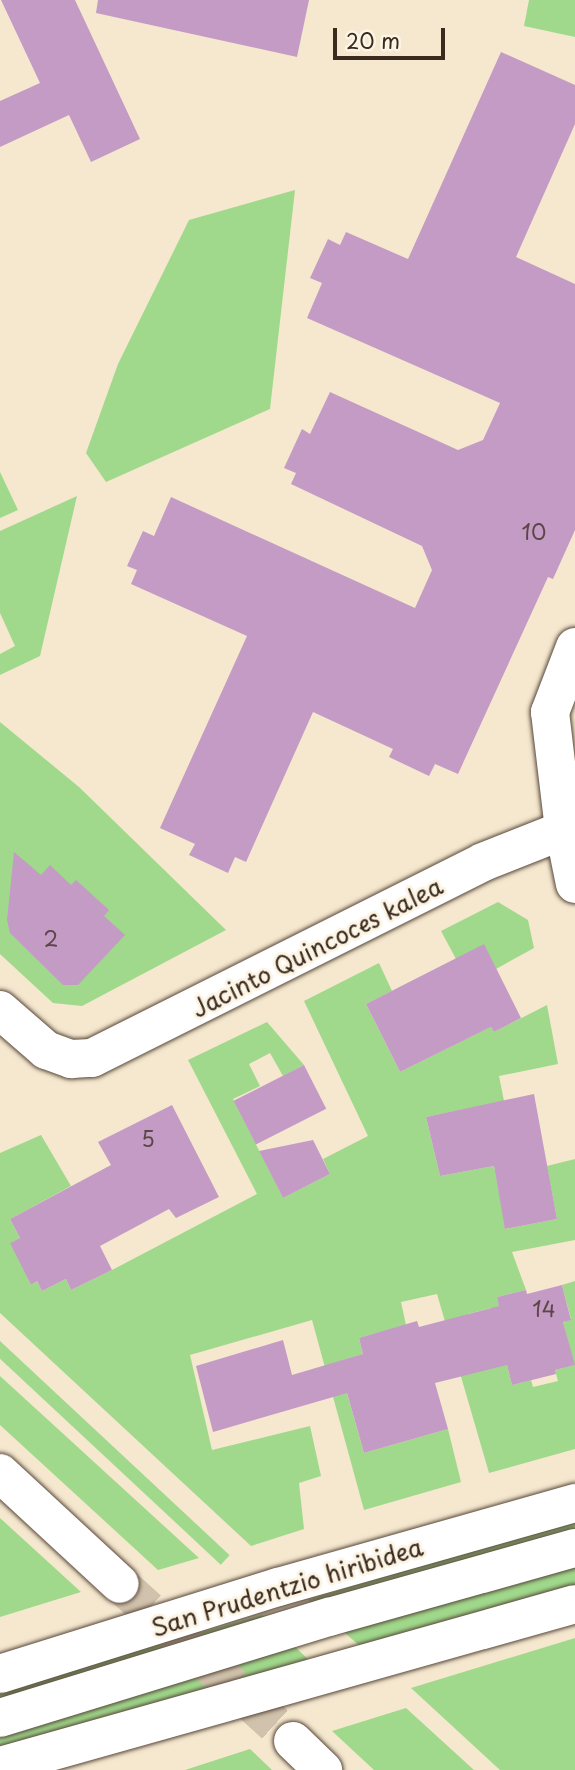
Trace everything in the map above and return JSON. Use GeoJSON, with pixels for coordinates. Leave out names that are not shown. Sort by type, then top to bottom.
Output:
{"type":"FeatureCollection","features":[{"type":"Feature","properties":{"kind":"street"},"geometry":{"type":"LineString","coordinates":[[575,648],[550,712],[564,830],[575,884]]}},
{"type":"Feature","properties":{"kind":"street","name":"Jacinto Quincoces kalea"},"geometry":{"type":"LineString","coordinates":[[0,1010],[46,1050],[71,1059],[92,1058],[114,1050],[483,862],[564,830]]}},
{"type":"Feature","properties":{"kind":"street"},"geometry":{"type":"LineString","coordinates":[[0,1473],[120,1584]]}},
{"type":"Feature","properties":{"kind":"street","name":"San Prudentzio hiribidea"},"geometry":{"type":"LineString","coordinates":[[0,1674],[290,1584],[575,1503]]}},
{"type":"Feature","properties":{"kind":"street","name":"San Prudentzio hiribidea"},"geometry":{"type":"LineString","coordinates":[[0,1718],[328,1617],[575,1548]]}},
{"type":"Feature","properties":{"kind":"street"},"geometry":{"type":"LineString","coordinates":[[0,1766],[575,1604]]}},
{"type":"Feature","properties":{"kind":"street"},"geometry":{"type":"LineString","coordinates":[[293,1741],[323,1770]]}},
{"type":"Feature","properties":{"kind":"green space"},"geometry":{"type":"Polygon","coordinates":[[[529,0],[575,0],[575,37],[524,26],[529,0]]]}},
{"type":"Feature","properties":{"kind":"green space"},"geometry":{"type":"Polygon","coordinates":[[[295,190],[270,409],[106,482],[86,453],[118,364],[189,220],[295,190]]]}},
{"type":"Feature","properties":{"kind":"green space"},"geometry":{"type":"Polygon","coordinates":[[[0,472],[18,510],[0,518],[0,472]]]}},
{"type":"Feature","properties":{"kind":"green space"},"geometry":{"type":"Polygon","coordinates":[[[77,496],[40,656],[0,675],[0,654],[15,646],[0,613],[0,531],[77,496]]]}},
{"type":"Feature","properties":{"kind":"green space"},"geometry":{"type":"Polygon","coordinates":[[[0,722],[79,787],[226,930],[82,1006],[53,1003],[0,954],[0,722]]]}},
{"type":"Feature","properties":{"kind":"green space"},"geometry":{"type":"Polygon","coordinates":[[[498,902],[528,920],[534,948],[496,969],[456,959],[441,931],[498,902]]]}},
{"type":"Feature","properties":{"kind":"green space"},"geometry":{"type":"Polygon","coordinates":[[[379,963],[392,991],[366,1004],[400,1072],[491,1027],[494,1032],[547,1005],[558,1064],[499,1076],[504,1101],[426,1117],[440,1176],[494,1166],[506,1229],[557,1219],[547,1166],[575,1159],[575,1240],[512,1252],[526,1290],[497,1297],[501,1312],[491,1308],[468,1314],[507,1365],[512,1385],[531,1380],[533,1387],[558,1381],[555,1370],[574,1365],[563,1322],[571,1319],[562,1285],[575,1281],[575,1449],[489,1473],[437,1294],[401,1302],[406,1325],[359,1338],[363,1354],[338,1362],[364,1453],[448,1429],[461,1482],[364,1510],[312,1320],[190,1355],[212,1450],[310,1426],[321,1476],[299,1483],[304,1529],[251,1546],[0,1313],[0,1153],[41,1135],[71,1186],[10,1219],[20,1238],[11,1243],[31,1285],[37,1281],[42,1291],[66,1279],[71,1290],[112,1270],[257,1194],[188,1060],[267,1022],[304,1065],[283,1076],[270,1053],[249,1064],[260,1086],[233,1099],[283,1198],[330,1174],[323,1159],[368,1136],[304,1001],[379,963]]]}},
{"type":"Feature","properties":{"kind":"green space"},"geometry":{"type":"Polygon","coordinates":[[[0,1341],[230,1555],[221,1565],[0,1359],[0,1341]]]}},
{"type":"Feature","properties":{"kind":"green space"},"geometry":{"type":"Polygon","coordinates":[[[0,1376],[199,1558],[158,1570],[0,1425],[0,1376]]]}},
{"type":"Feature","properties":{"kind":"green space"},"geometry":{"type":"Polygon","coordinates":[[[0,1518],[81,1592],[0,1617],[0,1518]]]}},
{"type":"Feature","properties":{"kind":"green space"},"geometry":{"type":"Polygon","coordinates":[[[575,1519],[575,1587],[362,1648],[308,1600],[575,1519]]]}},
{"type":"Feature","properties":{"kind":"green space"},"geometry":{"type":"Polygon","coordinates":[[[262,1615],[314,1665],[0,1757],[0,1690],[262,1615]]]}},
{"type":"Feature","properties":{"kind":"green space"},"geometry":{"type":"Polygon","coordinates":[[[575,1638],[575,1770],[500,1770],[411,1688],[575,1638]]]}},
{"type":"Feature","properties":{"kind":"green space"},"geometry":{"type":"Polygon","coordinates":[[[406,1708],[474,1770],[374,1770],[332,1731],[406,1708]]]}},
{"type":"Feature","properties":{"kind":"green space"},"geometry":{"type":"Polygon","coordinates":[[[250,1749],[272,1770],[185,1770],[250,1749]]]}},
{"type":"Feature","properties":{"kind":"building"},"geometry":{"type":"Polygon","coordinates":[[[1,0],[75,0],[140,139],[91,162],[69,115],[0,147],[0,101],[40,83],[1,0]]]}},
{"type":"Feature","properties":{"kind":"building"},"geometry":{"type":"Polygon","coordinates":[[[98,0],[309,0],[297,57],[96,13],[98,0]]]}},
{"type":"Feature","properties":{"kind":"building"},"geometry":{"type":"Polygon","coordinates":[[[501,52],[575,85],[575,124],[516,257],[575,284],[575,530],[553,579],[548,577],[458,774],[435,764],[429,776],[389,757],[393,749],[313,712],[246,862],[235,857],[228,873],[189,855],[195,844],[160,828],[247,636],[131,584],[137,570],[127,566],[143,531],[154,536],[171,497],[415,608],[432,570],[422,546],[291,484],[296,473],[284,468],[302,429],[310,434],[330,392],[458,450],[483,440],[500,403],[307,318],[322,283],[310,278],[328,239],[340,245],[346,232],[408,259],[501,52]]]}},
{"type":"Feature","properties":{"kind":"building"},"geometry":{"type":"Polygon","coordinates":[[[14,852],[41,875],[50,865],[71,885],[76,880],[109,910],[104,916],[125,935],[78,985],[63,985],[10,933],[7,920],[14,852]]]}},
{"type":"Feature","properties":{"kind":"building"},"geometry":{"type":"Polygon","coordinates":[[[484,944],[521,1018],[494,1032],[491,1027],[400,1072],[366,1004],[484,944]]]}},
{"type":"Feature","properties":{"kind":"building"},"geometry":{"type":"Polygon","coordinates":[[[304,1065],[326,1109],[256,1145],[234,1101],[304,1065]]]}},
{"type":"Feature","properties":{"kind":"building"},"geometry":{"type":"Polygon","coordinates":[[[534,1094],[557,1219],[505,1229],[494,1166],[440,1176],[426,1117],[534,1094]]]}},
{"type":"Feature","properties":{"kind":"building"},"geometry":{"type":"Polygon","coordinates":[[[172,1105],[219,1197],[176,1218],[169,1209],[100,1246],[112,1270],[71,1290],[66,1279],[42,1291],[37,1281],[31,1285],[10,1243],[20,1238],[10,1219],[111,1165],[98,1142],[172,1105]]]}},
{"type":"Feature","properties":{"kind":"building"},"geometry":{"type":"Polygon","coordinates":[[[313,1140],[330,1174],[283,1198],[259,1151],[313,1140]]]}},
{"type":"Feature","properties":{"kind":"building"},"geometry":{"type":"Polygon","coordinates":[[[562,1285],[571,1320],[563,1322],[575,1365],[555,1370],[556,1374],[512,1385],[507,1365],[435,1383],[448,1429],[364,1453],[347,1393],[213,1432],[196,1366],[283,1340],[292,1375],[363,1354],[359,1338],[417,1321],[419,1327],[499,1306],[497,1297],[526,1290],[527,1294],[562,1285]]]}},
{"type":"Feature","properties":{"kind":"tunnel"},"geometry":{"type":"LineString","coordinates":[[120,1584],[293,1741]]}}]}
